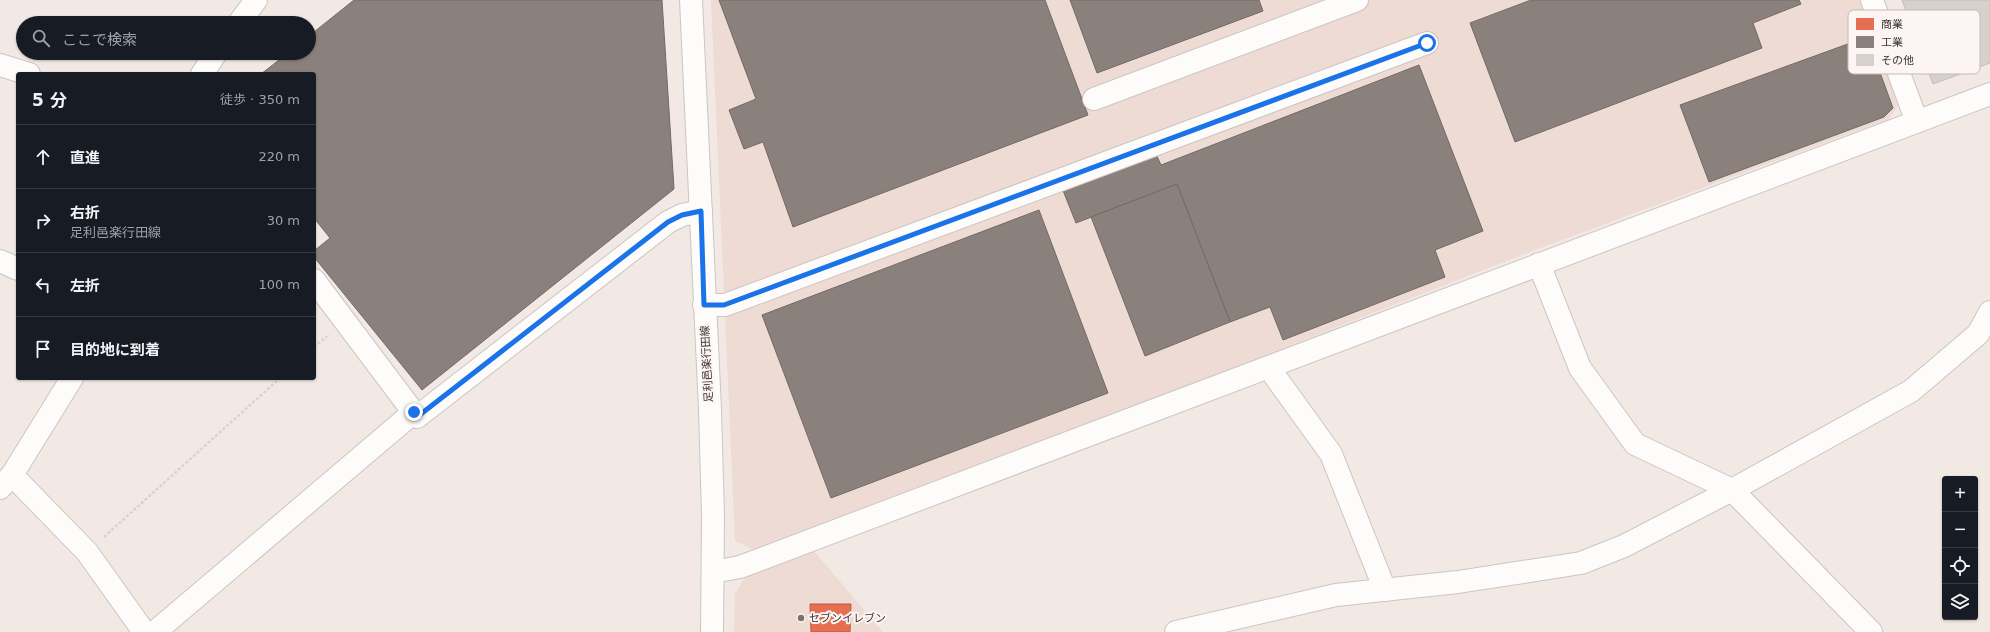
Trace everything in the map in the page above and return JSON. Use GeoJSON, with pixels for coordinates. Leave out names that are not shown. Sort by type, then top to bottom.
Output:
{"type":"FeatureCollection","features":[{"type":"Feature","properties":{"kind":"street"},"geometry":{"type":"LineString","coordinates":[[244,16],[256,0]]}},
{"type":"Feature","properties":{"kind":"street","name":"足利邑楽行田線"},"geometry":{"type":"LineString","coordinates":[[691,0],[710,410],[713,572],[712,632]]}},
{"type":"Feature","properties":{"kind":"street"},"geometry":{"type":"LineString","coordinates":[[1094,99],[1357,0]]}},
{"type":"Feature","properties":{"kind":"street"},"geometry":{"type":"LineString","coordinates":[[1872,0],[1876,10]]}},
{"type":"Feature","properties":{"kind":"street"},"geometry":{"type":"LineString","coordinates":[[704,305],[724,305],[1427,43]]}},
{"type":"Feature","properties":{"kind":"street"},"geometry":{"type":"LineString","coordinates":[[203,72],[211,60]]}},
{"type":"Feature","properties":{"kind":"street"},"geometry":{"type":"LineString","coordinates":[[0,65],[23,72]]}},
{"type":"Feature","properties":{"kind":"street"},"geometry":{"type":"LineString","coordinates":[[1899,74],[1917,122]]}},
{"type":"Feature","properties":{"kind":"street"},"geometry":{"type":"LineString","coordinates":[[713,572],[740,567],[1990,94]]}},
{"type":"Feature","properties":{"kind":"street"},"geometry":{"type":"LineString","coordinates":[[316,283],[417,417],[668,222],[682,215],[701,211]]}},
{"type":"Feature","properties":{"kind":"street"},"geometry":{"type":"LineString","coordinates":[[0,261],[16,268]]}},
{"type":"Feature","properties":{"kind":"street"},"geometry":{"type":"LineString","coordinates":[[1539,264],[1580,368],[1635,444],[1732,490],[1871,632]]}},
{"type":"Feature","properties":{"kind":"street"},"geometry":{"type":"LineString","coordinates":[[1176,632],[1336,595],[1458,582],[1581,563],[1624,546],[1732,490],[1911,391],[1978,334],[1990,312]]}},
{"type":"Feature","properties":{"kind":"street"},"geometry":{"type":"LineString","coordinates":[[1269,368],[1330,454],[1385,590]]}},
{"type":"Feature","properties":{"kind":"street"},"geometry":{"type":"LineString","coordinates":[[71,380],[6,481],[87,552],[144,632]]}},
{"type":"Feature","properties":{"kind":"street"},"geometry":{"type":"LineString","coordinates":[[155,632],[414,412]]}},
{"type":"Feature","properties":{"kind":"path"},"geometry":{"type":"LineString","coordinates":[[87,552],[278,380]]}},
{"type":"Feature","properties":{"kind":"shaded area"},"geometry":{"type":"Polygon","coordinates":[[[711,0],[1861,0],[1864,10],[1848,10],[1848,74],[1887,74],[1898,106],[1889,119],[1535,250],[1121,411],[752,549],[735,541],[711,0]]]}},
{"type":"Feature","properties":{"kind":"shaded area"},"geometry":{"type":"Polygon","coordinates":[[[814,551],[883,632],[734,632],[735,594],[747,574],[814,551]]]}},
{"type":"Feature","properties":{"kind":"building: 商業"},"geometry":{"type":"Polygon","coordinates":[[[810,604],[851,604],[850,632],[811,632],[810,604]]]}},
{"type":"Feature","properties":{"kind":"building: 工業"},"geometry":{"type":"Polygon","coordinates":[[[354,0],[662,0],[674,189],[422,390],[316,259],[316,249],[330,238],[316,220],[316,72],[264,72],[279,60],[316,60],[316,30],[354,0]]]}},
{"type":"Feature","properties":{"kind":"building: 工業"},"geometry":{"type":"Polygon","coordinates":[[[719,0],[1045,0],[1088,115],[793,227],[763,142],[744,149],[729,110],[756,99],[719,0]]]}},
{"type":"Feature","properties":{"kind":"building: 工業"},"geometry":{"type":"Polygon","coordinates":[[[1070,0],[1259,0],[1263,11],[1097,73],[1070,0]]]}},
{"type":"Feature","properties":{"kind":"building: 工業"},"geometry":{"type":"Polygon","coordinates":[[[1531,0],[1799,0],[1801,4],[1753,23],[1762,48],[1515,142],[1470,23],[1531,0]]]}},
{"type":"Feature","properties":{"kind":"building: 工業"},"geometry":{"type":"Polygon","coordinates":[[[1848,44],[1848,74],[1881,74],[1893,108],[1884,117],[1709,182],[1680,105],[1848,44]]]}},
{"type":"Feature","properties":{"kind":"building: 工業"},"geometry":{"type":"Polygon","coordinates":[[[1419,65],[1483,231],[1435,250],[1445,277],[1283,340],[1270,307],[1230,322],[1177,184],[1076,223],[1062,188],[1155,152],[1161,165],[1419,65]]]}},
{"type":"Feature","properties":{"kind":"building: 工業"},"geometry":{"type":"Polygon","coordinates":[[[1177,184],[1230,322],[1145,356],[1091,217],[1177,184]]]}},
{"type":"Feature","properties":{"kind":"building: 工業"},"geometry":{"type":"Polygon","coordinates":[[[1039,210],[1108,393],[831,498],[762,315],[1039,210]]]}},
{"type":"Feature","properties":{"kind":"building: その他"},"geometry":{"type":"Polygon","coordinates":[[[1902,0],[1990,0],[1990,63],[1980,67],[1980,10],[1906,10],[1902,0]]]}},
{"type":"Feature","properties":{"kind":"building: その他"},"geometry":{"type":"Polygon","coordinates":[[[1929,74],[1960,74],[1933,84],[1929,74]]]}},
{"type":"Feature","properties":{"kind":"place","name":"セブンイレブン"},"geometry":{"type":"Point","coordinates":[801,618]}},
{"type":"Feature","properties":{"kind":"route"},"geometry":{"type":"LineString","coordinates":[[414,412],[417,417],[668,222],[682,215],[701,211],[704,305],[724,305],[1427,43]]}}]}
